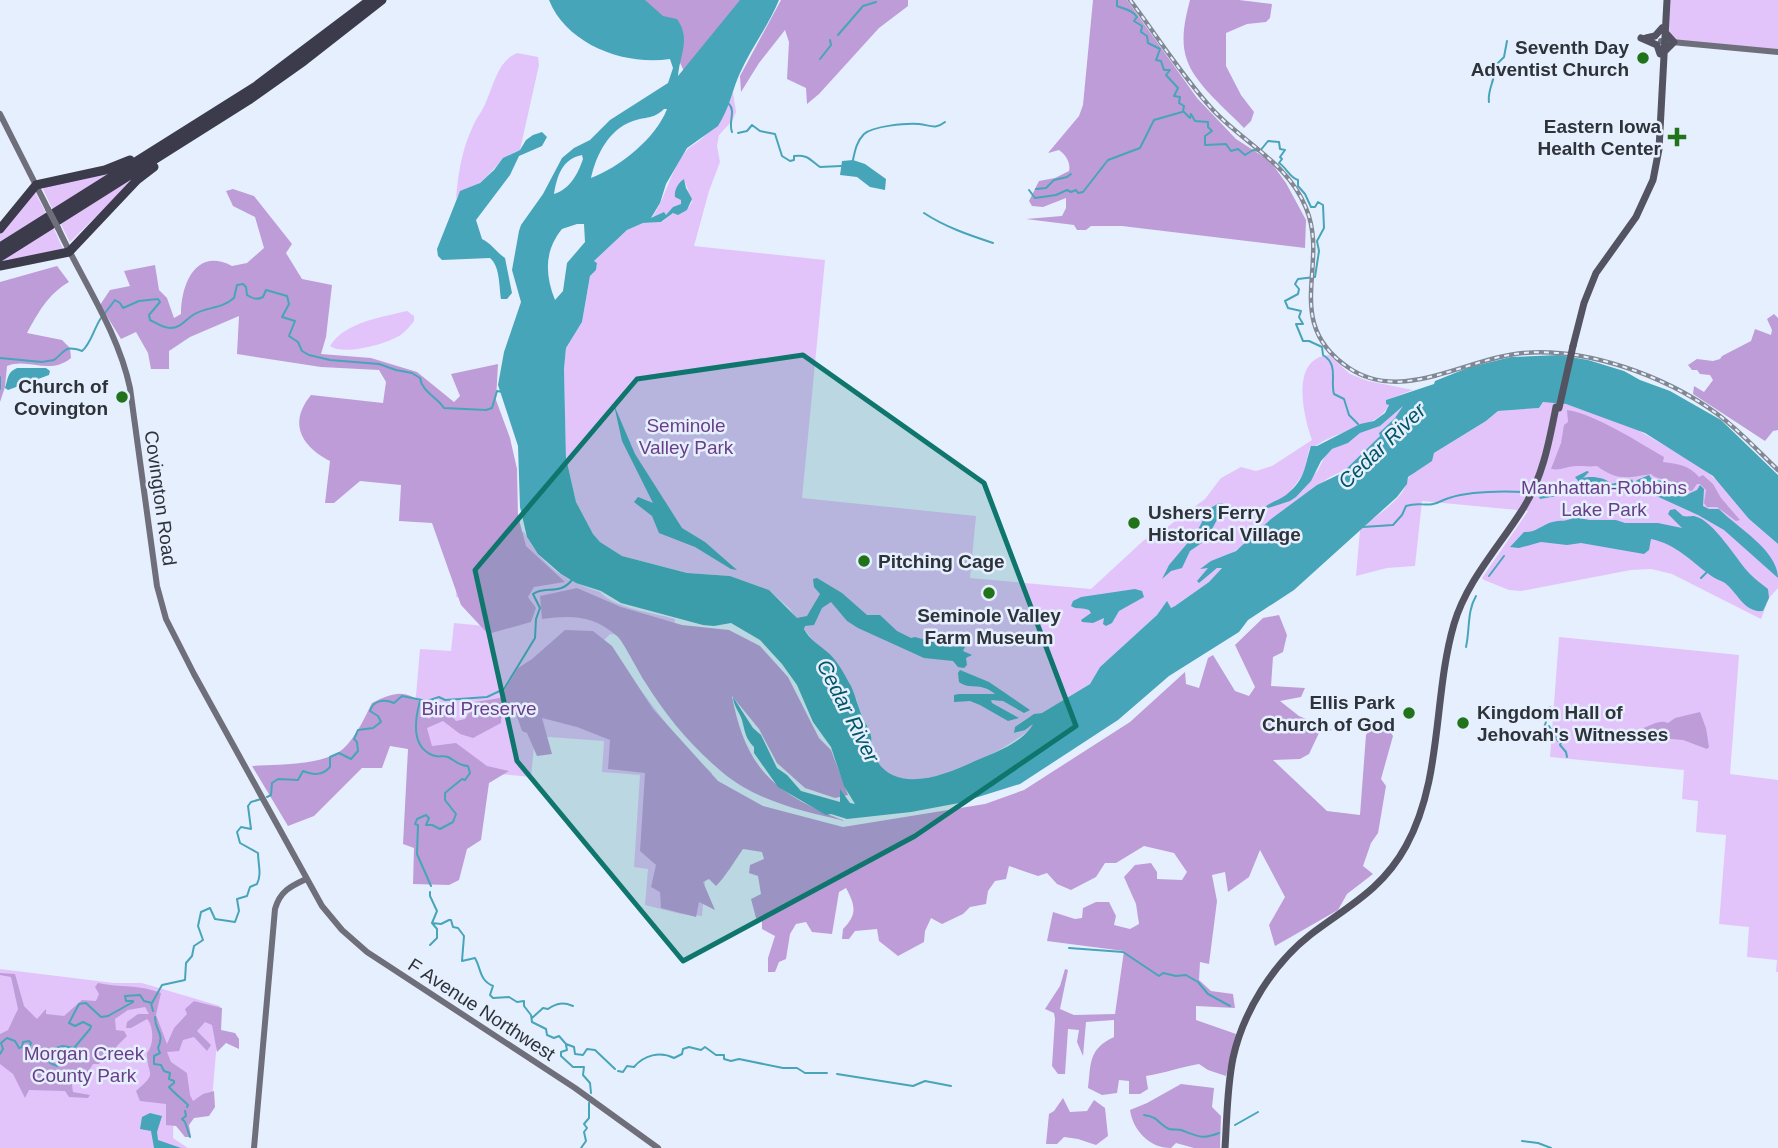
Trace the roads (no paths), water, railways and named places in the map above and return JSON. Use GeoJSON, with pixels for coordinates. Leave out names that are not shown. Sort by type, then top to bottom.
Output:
{"type":"FeatureCollection","features":[{"type":"Feature","properties":{"kind":"highway"},"geometry":{"type":"LineString","coordinates":[[0,247],[256,86],[370,0]]}},
{"type":"Feature","properties":{"kind":"highway"},"geometry":{"type":"LineString","coordinates":[[0,257],[190,139],[268,87],[382,0]]}},
{"type":"Feature","properties":{"kind":"highway"},"geometry":{"type":"LineString","coordinates":[[0,229],[36,185],[120,164],[176,137]]}},
{"type":"Feature","properties":{"kind":"highway"},"geometry":{"type":"LineString","coordinates":[[0,266],[69,252],[137,180],[190,139]]}},
{"type":"Feature","properties":{"kind":"main road"},"geometry":{"type":"LineString","coordinates":[[1225,1148],[1237,1058],[1248,1026],[1269,988],[1299,950],[1371,896],[1393,872],[1414,838],[1424,814],[1457,627],[1474,586],[1527,507],[1541,481],[1578,310],[1589,280],[1639,204],[1652,169],[1665,0]]}},
{"type":"Feature","properties":{"kind":"main road"},"geometry":{"type":"LineString","coordinates":[[1572,345],[1592,281],[1636,217],[1656,169],[1660,136],[1662,52],[1657,45],[1642,38],[1663,36],[1674,42],[1778,52]]}},
{"type":"Feature","properties":{"kind":"main road"},"geometry":{"type":"LineString","coordinates":[[1662,52],[1674,42]]}},
{"type":"Feature","properties":{"kind":"main road","name":"Covington Road"},"geometry":{"type":"LineString","coordinates":[[0,114],[121,353],[130,388],[162,607],[175,639],[306,879]]}},
{"type":"Feature","properties":{"kind":"main road"},"geometry":{"type":"LineString","coordinates":[[1615,245],[1617,236]]}},
{"type":"Feature","properties":{"kind":"main road"},"geometry":{"type":"LineString","coordinates":[[254,1148],[275,909],[280,896],[287,888],[306,879]]}},
{"type":"Feature","properties":{"kind":"main road","name":"F Avenue Northwest"},"geometry":{"type":"LineString","coordinates":[[306,879],[333,920],[367,952],[575,1088],[658,1148]]}},
{"type":"Feature","properties":{"kind":"water","name":"Cedar River"},"geometry":{"type":"Polygon","coordinates":[[[549,0],[645,0],[663,16],[677,19],[681,26],[684,47],[678,76],[740,0],[779,0],[744,64],[718,126],[687,148],[666,184],[660,203],[651,218],[664,212],[666,215],[673,207],[681,204],[681,200],[675,197],[675,192],[684,179],[692,199],[687,210],[678,215],[673,213],[661,222],[643,223],[627,230],[594,261],[597,263],[596,270],[590,276],[582,322],[566,348],[566,458],[576,502],[593,534],[600,542],[622,556],[687,573],[730,576],[769,590],[797,618],[807,616],[820,594],[814,587],[813,579],[817,578],[842,593],[867,615],[880,615],[897,631],[911,638],[951,647],[963,645],[963,651],[972,655],[966,658],[967,665],[964,668],[958,667],[953,661],[924,658],[858,628],[847,621],[831,602],[822,608],[814,625],[805,626],[809,636],[830,654],[843,672],[870,733],[873,752],[881,766],[891,775],[904,779],[933,777],[1016,742],[1033,724],[1014,733],[1015,727],[1090,684],[1100,667],[1157,615],[1167,601],[1171,608],[1175,606],[1209,582],[1222,568],[1217,568],[1199,583],[1197,581],[1208,568],[1200,569],[1211,561],[1236,551],[1271,519],[1317,485],[1342,473],[1380,436],[1379,433],[1403,406],[1380,426],[1360,433],[1348,443],[1332,449],[1321,461],[1311,481],[1296,497],[1262,510],[1286,495],[1297,484],[1311,446],[1317,446],[1360,424],[1374,421],[1385,413],[1389,405],[1386,400],[1434,384],[1435,381],[1470,367],[1511,357],[1559,355],[1588,360],[1624,371],[1670,391],[1721,420],[1778,475],[1778,544],[1749,519],[1713,476],[1645,433],[1566,404],[1543,402],[1539,408],[1498,411],[1434,453],[1432,461],[1408,477],[1407,484],[1397,497],[1294,590],[1248,620],[1239,632],[1169,676],[1118,720],[1020,784],[959,803],[911,812],[847,819],[826,815],[778,787],[754,753],[754,747],[734,704],[733,697],[753,728],[761,735],[777,768],[801,791],[840,802],[840,789],[850,803],[855,804],[844,786],[831,747],[813,722],[797,685],[760,640],[731,623],[703,625],[621,603],[601,591],[576,583],[561,574],[538,554],[527,537],[520,507],[518,446],[498,385],[504,352],[521,302],[512,270],[519,231],[562,158],[590,140],[610,120],[668,83],[673,68],[670,59],[635,59],[599,49],[569,29],[549,0]],[[667,109],[656,115],[625,125],[610,136],[600,152],[591,178],[614,167],[646,141],[662,120],[667,109]],[[582,155],[575,157],[562,169],[554,194],[565,189],[576,175],[583,159],[582,155]],[[584,224],[562,229],[552,246],[548,263],[549,281],[555,300],[563,291],[567,263],[585,242],[584,224]]]}},
{"type":"Feature","properties":{"kind":"water"},"geometry":{"type":"Polygon","coordinates":[[[542,132],[547,137],[542,146],[519,156],[510,175],[476,220],[482,239],[505,258],[512,293],[507,299],[501,299],[497,271],[490,258],[442,260],[437,249],[460,191],[480,183],[503,158],[520,150],[526,140],[542,132]]]}},
{"type":"Feature","properties":{"kind":"water"},"geometry":{"type":"Polygon","coordinates":[[[853,160],[865,164],[886,179],[885,190],[870,187],[857,177],[840,175],[842,161],[853,160]]]}},
{"type":"Feature","properties":{"kind":"water"},"geometry":{"type":"Polygon","coordinates":[[[17,368],[46,368],[50,371],[49,375],[8,390],[5,388],[8,376],[17,368]]]}},
{"type":"Feature","properties":{"kind":"water"},"geometry":{"type":"Polygon","coordinates":[[[614,405],[635,454],[682,528],[705,542],[737,570],[695,547],[659,533],[652,516],[634,502],[638,497],[653,503],[622,441],[614,405]]]}},
{"type":"Feature","properties":{"kind":"water"},"geometry":{"type":"Polygon","coordinates":[[[1589,472],[1583,478],[1598,478],[1611,484],[1628,484],[1632,479],[1634,484],[1649,475],[1653,481],[1668,482],[1688,494],[1697,490],[1700,485],[1704,489],[1703,506],[1719,509],[1764,548],[1776,568],[1778,578],[1724,530],[1641,489],[1609,487],[1540,499],[1550,482],[1554,489],[1563,487],[1579,482],[1575,477],[1589,472]]]}},
{"type":"Feature","properties":{"kind":"water"},"geometry":{"type":"Polygon","coordinates":[[[1223,503],[1224,507],[1206,540],[1190,551],[1182,568],[1171,571],[1162,579],[1169,565],[1196,533],[1209,509],[1223,503]]]}},
{"type":"Feature","properties":{"kind":"water"},"geometry":{"type":"Polygon","coordinates":[[[1675,509],[1683,516],[1694,516],[1709,525],[1750,574],[1768,589],[1769,598],[1763,611],[1746,606],[1725,583],[1660,541],[1651,539],[1649,550],[1644,554],[1581,543],[1567,545],[1541,542],[1519,548],[1510,547],[1524,532],[1575,517],[1625,523],[1658,523],[1682,528],[1668,514],[1675,509]]]}},
{"type":"Feature","properties":{"kind":"water"},"geometry":{"type":"Polygon","coordinates":[[[1135,589],[1142,591],[1144,597],[1119,611],[1112,623],[1106,626],[1103,624],[1104,618],[1093,623],[1082,622],[1081,620],[1091,613],[1089,610],[1071,606],[1073,601],[1081,597],[1135,589]]]}},
{"type":"Feature","properties":{"kind":"water"},"geometry":{"type":"Polygon","coordinates":[[[960,670],[989,682],[1030,710],[1024,713],[1003,701],[991,700],[1019,718],[1008,721],[970,701],[954,702],[954,695],[959,694],[995,694],[984,688],[963,685],[959,682],[960,670]]]}},
{"type":"Feature","properties":{"kind":"water"},"geometry":{"type":"Polygon","coordinates":[[[150,1113],[162,1116],[157,1132],[158,1140],[181,1148],[154,1148],[151,1131],[140,1129],[142,1117],[150,1113]]]}},
{"type":"Feature","properties":{"kind":"waterway"},"geometry":{"type":"LineString","coordinates":[[1117,0],[1117,6],[1131,11],[1137,17],[1134,21],[1142,26],[1141,32],[1147,36],[1148,43],[1160,49],[1156,60],[1161,61],[1164,70],[1170,70],[1166,75],[1178,88],[1174,96],[1180,97],[1179,103],[1184,106],[1183,111],[1190,118],[1191,114],[1195,121],[1208,122],[1212,131],[1205,136],[1205,145],[1226,144],[1231,151],[1238,149],[1245,155],[1253,150],[1260,151],[1268,141],[1279,142],[1280,149],[1285,150],[1279,163],[1298,180],[1298,186],[1311,207],[1315,207],[1318,202],[1323,205],[1324,228],[1317,241],[1319,251],[1315,277],[1298,279],[1295,284],[1299,289],[1298,294],[1285,301],[1288,308],[1301,311],[1299,317],[1303,324],[1296,324],[1303,341],[1322,347],[1323,355],[1331,363],[1334,394],[1344,399],[1349,415],[1358,424]]}},
{"type":"Feature","properties":{"kind":"waterway"},"geometry":{"type":"LineString","coordinates":[[838,35],[863,6],[876,2]]}},
{"type":"Feature","properties":{"kind":"waterway"},"geometry":{"type":"LineString","coordinates":[[820,59],[831,45],[830,40]]}},
{"type":"Feature","properties":{"kind":"waterway"},"geometry":{"type":"LineString","coordinates":[[1489,102],[1493,68],[1504,57],[1507,41]]}},
{"type":"Feature","properties":{"kind":"waterway"},"geometry":{"type":"LineString","coordinates":[[729,104],[732,110],[732,132]]}},
{"type":"Feature","properties":{"kind":"waterway"},"geometry":{"type":"LineString","coordinates":[[1029,190],[1035,198],[1056,195],[1067,190],[1083,192],[1108,160],[1140,148],[1154,120],[1182,112]]}},
{"type":"Feature","properties":{"kind":"waterway"},"geometry":{"type":"LineString","coordinates":[[853,160],[858,143],[868,131],[906,124],[935,126],[945,122]]}},
{"type":"Feature","properties":{"kind":"waterway"},"geometry":{"type":"LineString","coordinates":[[738,133],[747,131],[752,125],[760,131],[775,134],[782,156],[790,161],[794,160],[794,156],[803,156],[820,167],[841,166]]}},
{"type":"Feature","properties":{"kind":"waterway"},"geometry":{"type":"LineString","coordinates":[[1036,189],[1046,188],[1054,180],[1071,174]]}},
{"type":"Feature","properties":{"kind":"waterway"},"geometry":{"type":"LineString","coordinates":[[924,213],[949,227],[993,243]]}},
{"type":"Feature","properties":{"kind":"waterway"},"geometry":{"type":"LineString","coordinates":[[105,313],[115,300],[123,308],[139,301],[158,299],[160,302],[149,315],[150,320],[174,328],[198,312],[229,302],[234,298],[237,285],[243,284],[247,295],[253,298],[263,297],[266,290],[287,296],[289,304],[282,317],[295,321],[289,336],[309,355],[330,360],[379,364],[412,373],[420,378],[427,391],[444,408],[486,410],[492,408],[497,391],[503,392]]}},
{"type":"Feature","properties":{"kind":"waterway"},"geometry":{"type":"LineString","coordinates":[[0,358],[42,362],[54,360],[68,349],[82,351],[101,318]]}},
{"type":"Feature","properties":{"kind":"waterway"},"geometry":{"type":"LineString","coordinates":[[0,377],[0,389]]}},
{"type":"Feature","properties":{"kind":"waterway"},"geometry":{"type":"LineString","coordinates":[[1363,527],[1393,525],[1406,506],[1410,505],[1433,504],[1476,493],[1523,492]]}},
{"type":"Feature","properties":{"kind":"waterway"},"geometry":{"type":"LineString","coordinates":[[1489,576],[1504,556]]}},
{"type":"Feature","properties":{"kind":"waterway"},"geometry":{"type":"LineString","coordinates":[[1701,578],[1707,572]]}},
{"type":"Feature","properties":{"kind":"waterway"},"geometry":{"type":"LineString","coordinates":[[267,797],[271,795],[272,783],[278,779],[298,780],[303,771],[314,774],[324,772],[330,767],[330,757],[339,753],[351,759],[358,751],[354,739],[358,730],[373,728],[381,722],[378,716],[370,711],[376,703],[394,703],[402,696],[427,701],[439,697],[445,700],[487,697],[504,689],[535,638],[536,619],[540,608],[533,594],[562,588],[572,580]]}},
{"type":"Feature","properties":{"kind":"waterway"},"geometry":{"type":"LineString","coordinates":[[1466,647],[1470,614],[1476,596]]}},
{"type":"Feature","properties":{"kind":"waterway"},"geometry":{"type":"LineString","coordinates":[[420,701],[416,731],[425,751],[468,766],[470,773],[465,780],[462,779],[445,793],[445,800],[456,814],[453,822],[440,829],[426,825],[429,818],[426,815],[417,819],[415,824],[418,825],[417,854],[431,886]]}},
{"type":"Feature","properties":{"kind":"waterway"},"geometry":{"type":"LineString","coordinates":[[1550,707],[1544,717],[1546,722],[1543,730],[1549,726],[1558,741],[1562,741],[1560,745],[1567,757]]}},
{"type":"Feature","properties":{"kind":"waterway"},"geometry":{"type":"LineString","coordinates":[[0,1054],[3,1049],[1,1043],[7,1038],[15,1041],[19,1048],[23,1042],[29,1041],[30,1056],[35,1056],[37,1050],[43,1050],[50,1063],[57,1066],[67,1059],[68,1055],[56,1048],[74,1048],[90,1029],[91,1026],[83,1022],[75,1026],[69,1023],[79,1004],[86,1003],[101,1017],[108,1016],[133,1002],[126,1001],[125,996],[140,995],[144,1001],[152,1003],[162,985],[185,980],[186,963],[192,956],[194,946],[203,940],[198,926],[201,912],[210,908],[215,919],[235,922],[239,911],[237,899],[247,896],[250,887],[257,884],[260,873],[258,853],[240,843],[237,832],[241,827],[251,829],[248,806],[261,799]]}},
{"type":"Feature","properties":{"kind":"waterway"},"geometry":{"type":"LineString","coordinates":[[430,892],[437,911],[432,923],[441,924],[451,920],[453,927],[458,928],[464,936],[462,961],[475,958],[483,977],[493,986],[490,995],[493,998],[509,997],[517,1002],[524,1001],[532,1022],[546,1029],[547,1035],[554,1038],[559,1036],[566,1044],[574,1047],[575,1054],[583,1055],[587,1049],[595,1050],[615,1069]]}},
{"type":"Feature","properties":{"kind":"waterway"},"geometry":{"type":"LineString","coordinates":[[430,945],[437,938],[437,929],[432,923]]}},
{"type":"Feature","properties":{"kind":"waterway"},"geometry":{"type":"LineString","coordinates":[[1069,948],[1123,952],[1159,976],[1163,973],[1186,975],[1198,982],[1208,994],[1230,1006]]}},
{"type":"Feature","properties":{"kind":"waterway"},"geometry":{"type":"LineString","coordinates":[[151,1003],[153,1011]]}},
{"type":"Feature","properties":{"kind":"waterway"},"geometry":{"type":"LineString","coordinates":[[532,1018],[543,1008],[548,1009],[560,1004],[573,1006]]}},
{"type":"Feature","properties":{"kind":"waterway"},"geometry":{"type":"LineString","coordinates":[[155,1017],[160,1035],[160,1053],[154,1056],[154,1064],[161,1065],[164,1071],[170,1073],[169,1079],[174,1083],[169,1087],[187,1107]]}},
{"type":"Feature","properties":{"kind":"waterway"},"geometry":{"type":"LineString","coordinates":[[566,1045],[567,1050],[561,1052],[561,1056],[573,1067],[584,1067],[583,1075],[590,1083],[591,1093]]}},
{"type":"Feature","properties":{"kind":"waterway"},"geometry":{"type":"LineString","coordinates":[[618,1071],[623,1072],[627,1066],[634,1067],[652,1055],[674,1058],[682,1054],[683,1049],[689,1047],[701,1050],[705,1047],[731,1061],[739,1059],[783,1068],[797,1068],[805,1073],[827,1073]]}},
{"type":"Feature","properties":{"kind":"waterway"},"geometry":{"type":"LineString","coordinates":[[837,1074],[913,1086],[925,1081],[951,1086]]}},
{"type":"Feature","properties":{"kind":"waterway"},"geometry":{"type":"LineString","coordinates":[[581,1148],[586,1141],[584,1132],[587,1128],[584,1124],[589,1118],[589,1103]]}},
{"type":"Feature","properties":{"kind":"waterway"},"geometry":{"type":"LineString","coordinates":[[185,1111],[186,1116],[182,1119],[190,1137]]}},
{"type":"Feature","properties":{"kind":"waterway"},"geometry":{"type":"LineString","coordinates":[[1235,1125],[1258,1112]]}},
{"type":"Feature","properties":{"kind":"waterway"},"geometry":{"type":"LineString","coordinates":[[1144,1115],[1153,1117],[1169,1129],[1200,1136],[1219,1133]]}},
{"type":"Feature","properties":{"kind":"waterway"},"geometry":{"type":"LineString","coordinates":[[1522,1141],[1551,1148]]}},
{"type":"Feature","properties":{"kind":"railway"},"geometry":{"type":"LineString","coordinates":[[1130,0],[1180,70],[1213,110],[1277,166],[1298,192],[1312,229],[1311,292],[1317,332],[1329,350],[1349,368],[1369,378],[1391,382],[1434,376],[1523,353],[1547,352],[1598,360],[1649,376],[1696,400],[1733,426],[1778,470]]}},
{"type":"Feature","properties":{"kind":"place","name":"Seventh Day Adventist Church"},"geometry":{"type":"Point","coordinates":[1643,58]}},
{"type":"Feature","properties":{"kind":"place","name":"Eastern Iowa Health Center"},"geometry":{"type":"Point","coordinates":[1677,137]}},
{"type":"Feature","properties":{"kind":"place","name":"Church of Covington"},"geometry":{"type":"Point","coordinates":[122,397]}},
{"type":"Feature","properties":{"kind":"place","name":"Ushers Ferry Historical Village"},"geometry":{"type":"Point","coordinates":[1134,523]}},
{"type":"Feature","properties":{"kind":"place","name":"Pitching Cage"},"geometry":{"type":"Point","coordinates":[864,561]}},
{"type":"Feature","properties":{"kind":"place","name":"Seminole Valley Farm Museum"},"geometry":{"type":"Point","coordinates":[989,593]}},
{"type":"Feature","properties":{"kind":"place","name":"Ellis Park Church of God"},"geometry":{"type":"Point","coordinates":[1409,713]}},
{"type":"Feature","properties":{"kind":"place","name":"Kingdom Hall of Jehovah's Witnesses"},"geometry":{"type":"Point","coordinates":[1463,723]}},
{"type":"Feature","properties":{"kind":"park label","name":"Seminole Valley Park"},"geometry":{"type":"Point","coordinates":[686,436]}},
{"type":"Feature","properties":{"kind":"park label","name":"Manhattan-Robbins Lake Park"},"geometry":{"type":"Point","coordinates":[1604,498]}},
{"type":"Feature","properties":{"kind":"park label","name":"Bird Preserve"},"geometry":{"type":"Point","coordinates":[479,708]}},
{"type":"Feature","properties":{"kind":"park label","name":"Morgan Creek County Park"},"geometry":{"type":"Point","coordinates":[84,1064]}}]}
